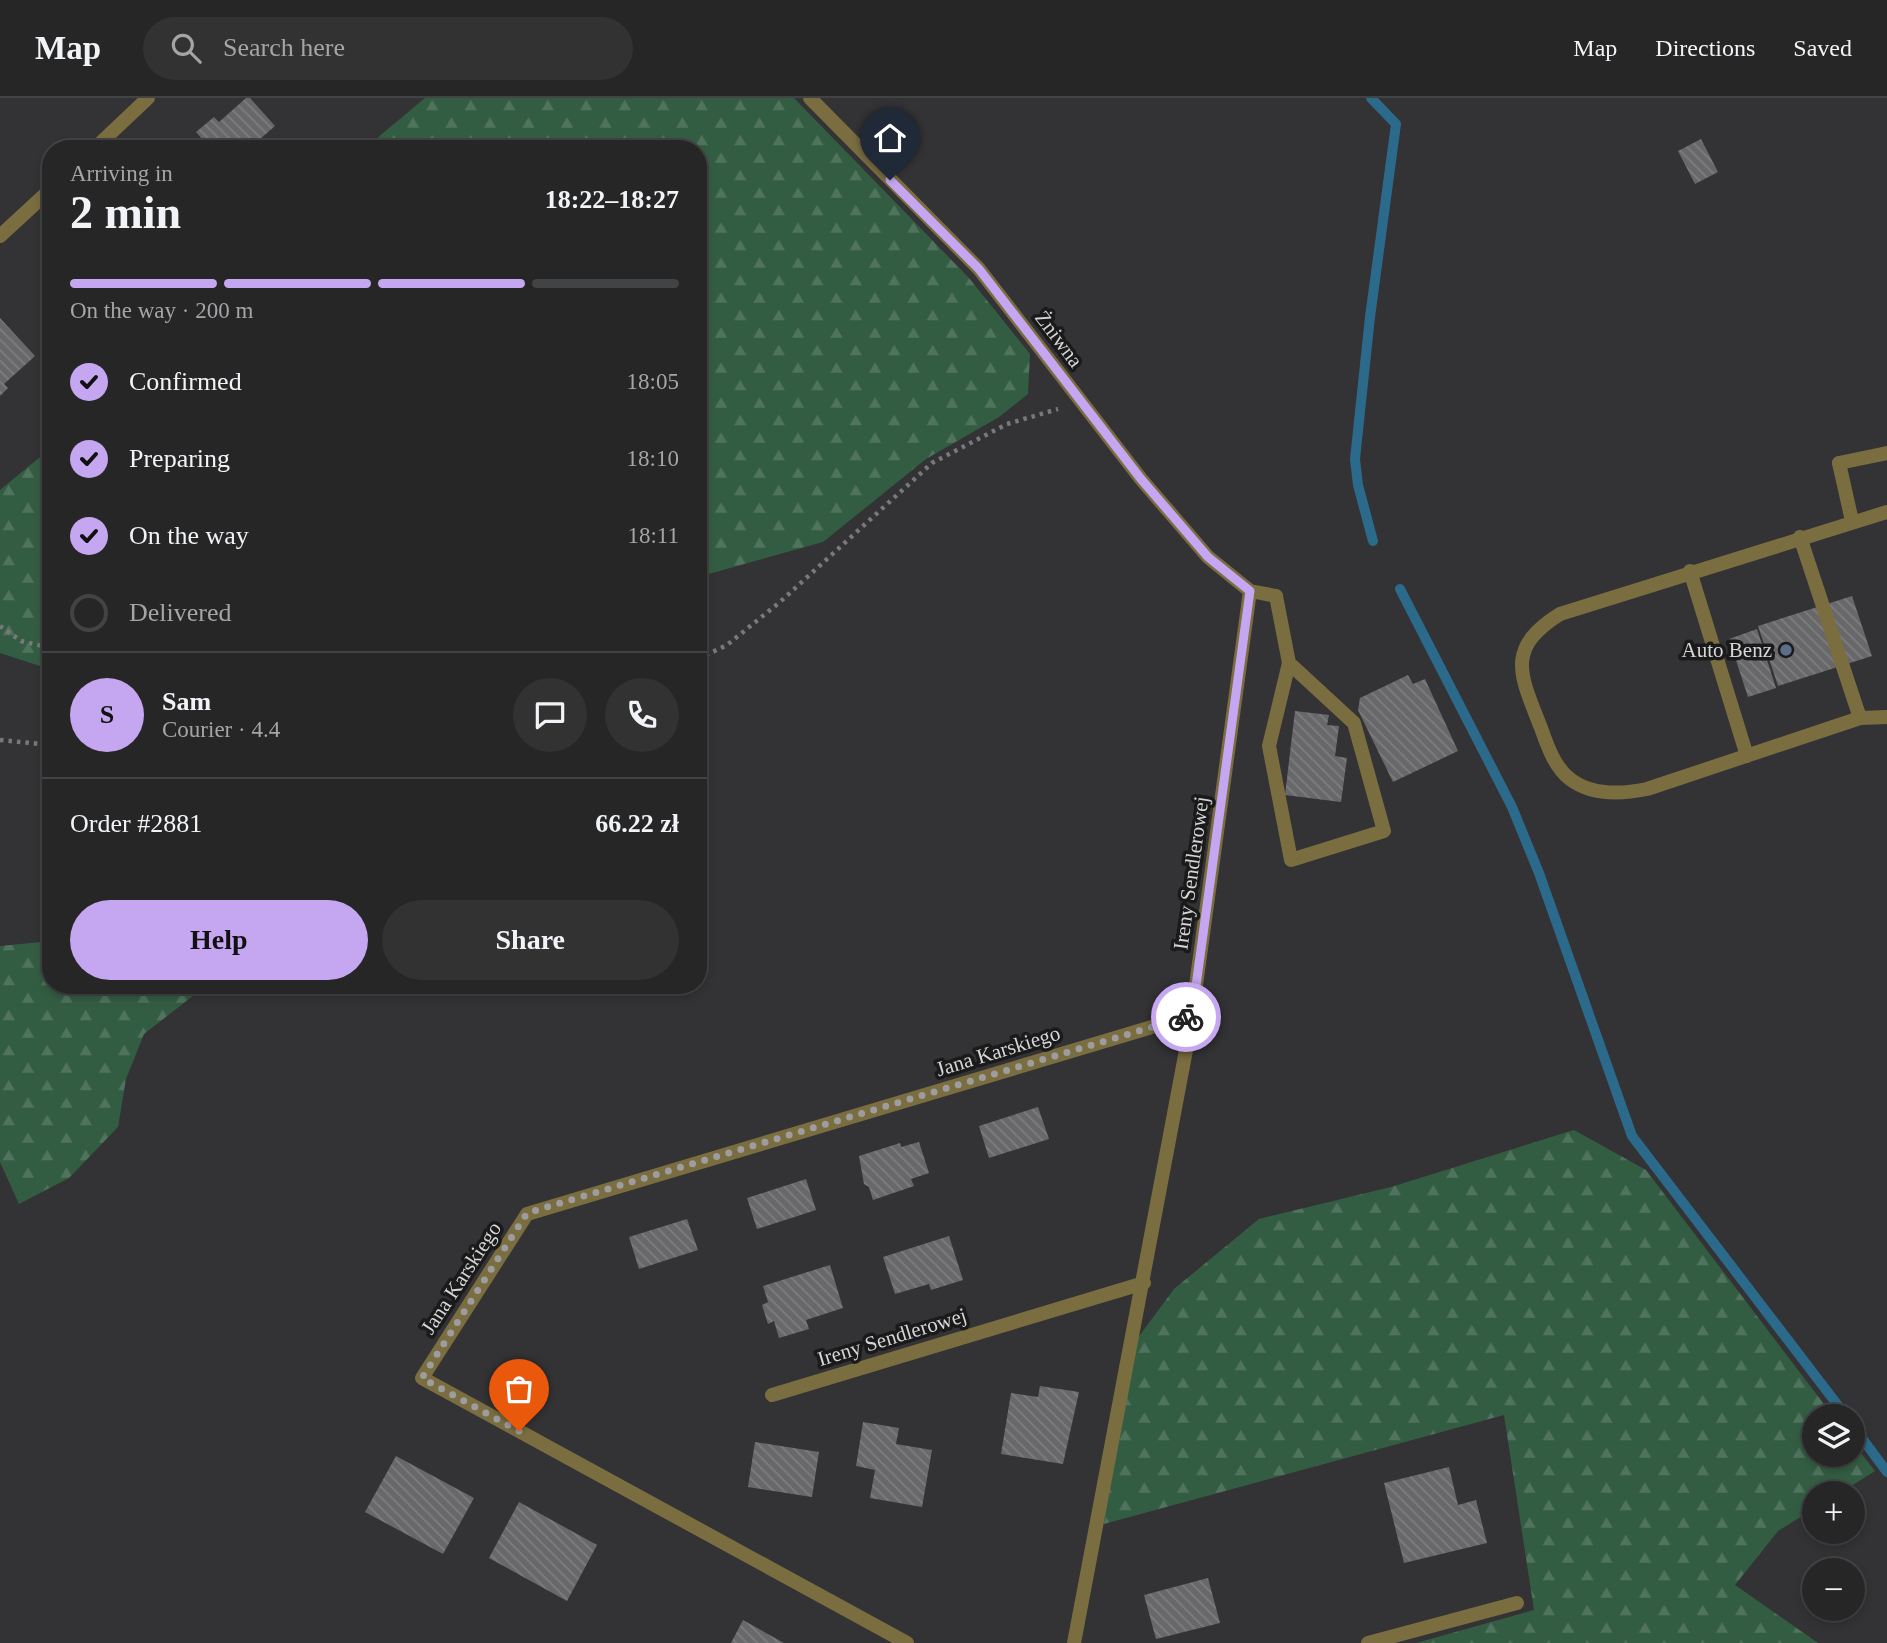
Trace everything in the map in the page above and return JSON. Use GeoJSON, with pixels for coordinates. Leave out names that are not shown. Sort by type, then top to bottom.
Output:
{"type":"FeatureCollection","features":[{"type":"Feature","properties":{"kind":"street"},"geometry":{"type":"LineString","coordinates":[[104,140],[148,98]]}},
{"type":"Feature","properties":{"kind":"street","name":"Żniwna"},"geometry":{"type":"LineString","coordinates":[[810,98],[979,269],[1081,402],[1208,557],[1250,591],[1276,596],[1289,663]]}},
{"type":"Feature","properties":{"kind":"street"},"geometry":{"type":"LineString","coordinates":[[0,236],[42,197]]}},
{"type":"Feature","properties":{"kind":"street"},"geometry":{"type":"LineString","coordinates":[[1852,521],[1839,463],[1887,453]]}},
{"type":"Feature","properties":{"kind":"street"},"geometry":{"type":"LineString","coordinates":[[1887,512],[1690,571],[1560,614],[1535,630],[1524,654],[1521,677],[1549,752],[1569,779],[1598,791],[1622,794],[1647,789],[1860,718],[1887,717]]}},
{"type":"Feature","properties":{"kind":"street"},"geometry":{"type":"LineString","coordinates":[[1800,537],[1860,718]]}},
{"type":"Feature","properties":{"kind":"street"},"geometry":{"type":"LineString","coordinates":[[1690,571],[1747,756]]}},
{"type":"Feature","properties":{"kind":"street","name":"Ireny Sendlerowej"},"geometry":{"type":"LineString","coordinates":[[1074,1643],[1144,1283],[1192,1015],[1250,591]]}},
{"type":"Feature","properties":{"kind":"street"},"geometry":{"type":"LineString","coordinates":[[1289,663],[1354,723],[1384,831],[1291,860],[1269,746],[1289,663]]}},
{"type":"Feature","properties":{"kind":"street","name":"Jana Karskiego"},"geometry":{"type":"LineString","coordinates":[[907,1643],[422,1378],[527,1213],[1192,1015]]}},
{"type":"Feature","properties":{"kind":"street","name":"Ireny Sendlerowej"},"geometry":{"type":"LineString","coordinates":[[772,1395],[1144,1283]]}},
{"type":"Feature","properties":{"kind":"street"},"geometry":{"type":"LineString","coordinates":[[1368,1643],[1517,1602]]}},
{"type":"Feature","properties":{"kind":"path"},"geometry":{"type":"LineString","coordinates":[[707,655],[727,645],[780,602],[932,463],[1007,424],[1081,402]]}},
{"type":"Feature","properties":{"kind":"path"},"geometry":{"type":"LineString","coordinates":[[0,626],[21,641],[42,646]]}},
{"type":"Feature","properties":{"kind":"path"},"geometry":{"type":"LineString","coordinates":[[0,740],[42,744]]}},
{"type":"Feature","properties":{"kind":"green space"},"geometry":{"type":"Polygon","coordinates":[[[425,98],[794,98],[969,278],[1030,354],[1028,394],[999,417],[926,459],[823,542],[707,574],[707,140],[375,140],[425,98]]]}},
{"type":"Feature","properties":{"kind":"green space"},"geometry":{"type":"Polygon","coordinates":[[[42,455],[42,667],[0,653],[0,490],[42,455]]]}},
{"type":"Feature","properties":{"kind":"green space"},"geometry":{"type":"Polygon","coordinates":[[[42,942],[42,994],[195,994],[144,1034],[126,1079],[118,1127],[69,1178],[19,1204],[0,1162],[0,946],[42,942]]]}},
{"type":"Feature","properties":{"kind":"green space"},"geometry":{"type":"Polygon","coordinates":[[[1574,1130],[1646,1170],[1824,1404],[1802,1404],[1802,1467],[1865,1467],[1865,1458],[1875,1471],[1859,1481],[1802,1481],[1802,1516],[1778,1531],[1735,1585],[1818,1643],[1416,1643],[1534,1610],[1504,1415],[1104,1524],[1120,1362],[1174,1289],[1259,1219],[1391,1187],[1574,1130]]]}},
{"type":"Feature","properties":{"kind":"building"},"geometry":{"type":"Polygon","coordinates":[[[246,98],[250,98],[275,126],[259,140],[203,140],[196,132],[214,117],[219,122],[246,98]]]}},
{"type":"Feature","properties":{"kind":"building"},"geometry":{"type":"Polygon","coordinates":[[[1701,139],[1718,172],[1695,184],[1678,151],[1701,139]]]}},
{"type":"Feature","properties":{"kind":"building"},"geometry":{"type":"Polygon","coordinates":[[[0,318],[35,356],[4,384],[8,388],[0,396],[0,318]]]}},
{"type":"Feature","properties":{"kind":"building"},"geometry":{"type":"Polygon","coordinates":[[[1852,596],[1872,656],[1778,686],[1758,626],[1852,596]]]}},
{"type":"Feature","properties":{"kind":"building"},"geometry":{"type":"Polygon","coordinates":[[[1757,629],[1776,688],[1748,697],[1729,639],[1757,629]]]}},
{"type":"Feature","properties":{"kind":"building"},"geometry":{"type":"Polygon","coordinates":[[[1408,675],[1413,684],[1425,679],[1458,751],[1393,782],[1358,710],[1360,698],[1408,675]]]}},
{"type":"Feature","properties":{"kind":"building"},"geometry":{"type":"Polygon","coordinates":[[[1295,711],[1329,715],[1327,725],[1339,726],[1335,756],[1347,758],[1341,802],[1285,795],[1295,711]]]}},
{"type":"Feature","properties":{"kind":"building"},"geometry":{"type":"Polygon","coordinates":[[[1038,1107],[1049,1139],[989,1158],[979,1126],[1038,1107]]]}},
{"type":"Feature","properties":{"kind":"building"},"geometry":{"type":"Polygon","coordinates":[[[919,1142],[929,1173],[911,1179],[914,1186],[873,1200],[869,1187],[864,1184],[859,1156],[900,1143],[901,1147],[919,1142]]]}},
{"type":"Feature","properties":{"kind":"building"},"geometry":{"type":"Polygon","coordinates":[[[806,1179],[816,1210],[757,1229],[747,1198],[806,1179]]]}},
{"type":"Feature","properties":{"kind":"building"},"geometry":{"type":"Polygon","coordinates":[[[687,1219],[698,1250],[639,1269],[629,1237],[687,1219]]]}},
{"type":"Feature","properties":{"kind":"building"},"geometry":{"type":"Polygon","coordinates":[[[949,1236],[963,1280],[931,1290],[929,1284],[895,1294],[883,1257],[949,1236]]]}},
{"type":"Feature","properties":{"kind":"building"},"geometry":{"type":"Polygon","coordinates":[[[830,1265],[843,1308],[806,1320],[809,1329],[779,1338],[774,1321],[768,1324],[762,1305],[768,1302],[763,1286],[830,1265]]]}},
{"type":"Feature","properties":{"kind":"building"},"geometry":{"type":"Polygon","coordinates":[[[1040,1386],[1079,1392],[1063,1464],[1001,1454],[1011,1393],[1038,1397],[1040,1386]]]}},
{"type":"Feature","properties":{"kind":"building"},"geometry":{"type":"Polygon","coordinates":[[[863,1422],[899,1428],[896,1444],[932,1450],[922,1507],[870,1498],[875,1470],[856,1466],[863,1422]]]}},
{"type":"Feature","properties":{"kind":"building"},"geometry":{"type":"Polygon","coordinates":[[[755,1442],[819,1452],[812,1497],[748,1487],[755,1442]]]}},
{"type":"Feature","properties":{"kind":"building"},"geometry":{"type":"Polygon","coordinates":[[[396,1456],[474,1498],[443,1554],[365,1512],[396,1456]]]}},
{"type":"Feature","properties":{"kind":"building"},"geometry":{"type":"Polygon","coordinates":[[[1449,1467],[1458,1505],[1476,1500],[1487,1543],[1404,1563],[1384,1483],[1449,1467]]]}},
{"type":"Feature","properties":{"kind":"building"},"geometry":{"type":"Polygon","coordinates":[[[519,1502],[597,1545],[567,1601],[489,1558],[519,1502]]]}},
{"type":"Feature","properties":{"kind":"building"},"geometry":{"type":"Polygon","coordinates":[[[1208,1578],[1220,1623],[1156,1639],[1144,1595],[1208,1578]]]}},
{"type":"Feature","properties":{"kind":"building"},"geometry":{"type":"Polygon","coordinates":[[[743,1620],[784,1643],[731,1643],[743,1620]]]}},
{"type":"Feature","properties":{"kind":"waterway"},"geometry":{"type":"LineString","coordinates":[[1371,98],[1396,124],[1370,317],[1355,459],[1358,485],[1373,541]]}},
{"type":"Feature","properties":{"kind":"waterway"},"geometry":{"type":"LineString","coordinates":[[1400,589],[1512,807],[1539,873],[1632,1136],[1837,1404]]}},
{"type":"Feature","properties":{"kind":"waterway"},"geometry":{"type":"LineString","coordinates":[[1865,1442],[1887,1472]]}},
{"type":"Feature","properties":{"kind":"way so far"},"geometry":{"type":"LineString","coordinates":[[519,1431],[422,1378],[527,1213],[1186,1017]]}},
{"type":"Feature","properties":{"kind":"place","name":"Auto Benz"},"geometry":{"type":"Point","coordinates":[1786,650]}},
{"type":"Feature","properties":{"kind":"route"},"geometry":{"type":"LineString","coordinates":[[890,180],[979,269],[1141,479],[1208,557],[1250,591],[1211,891],[1192,1015],[1186,1017]]}}]}
